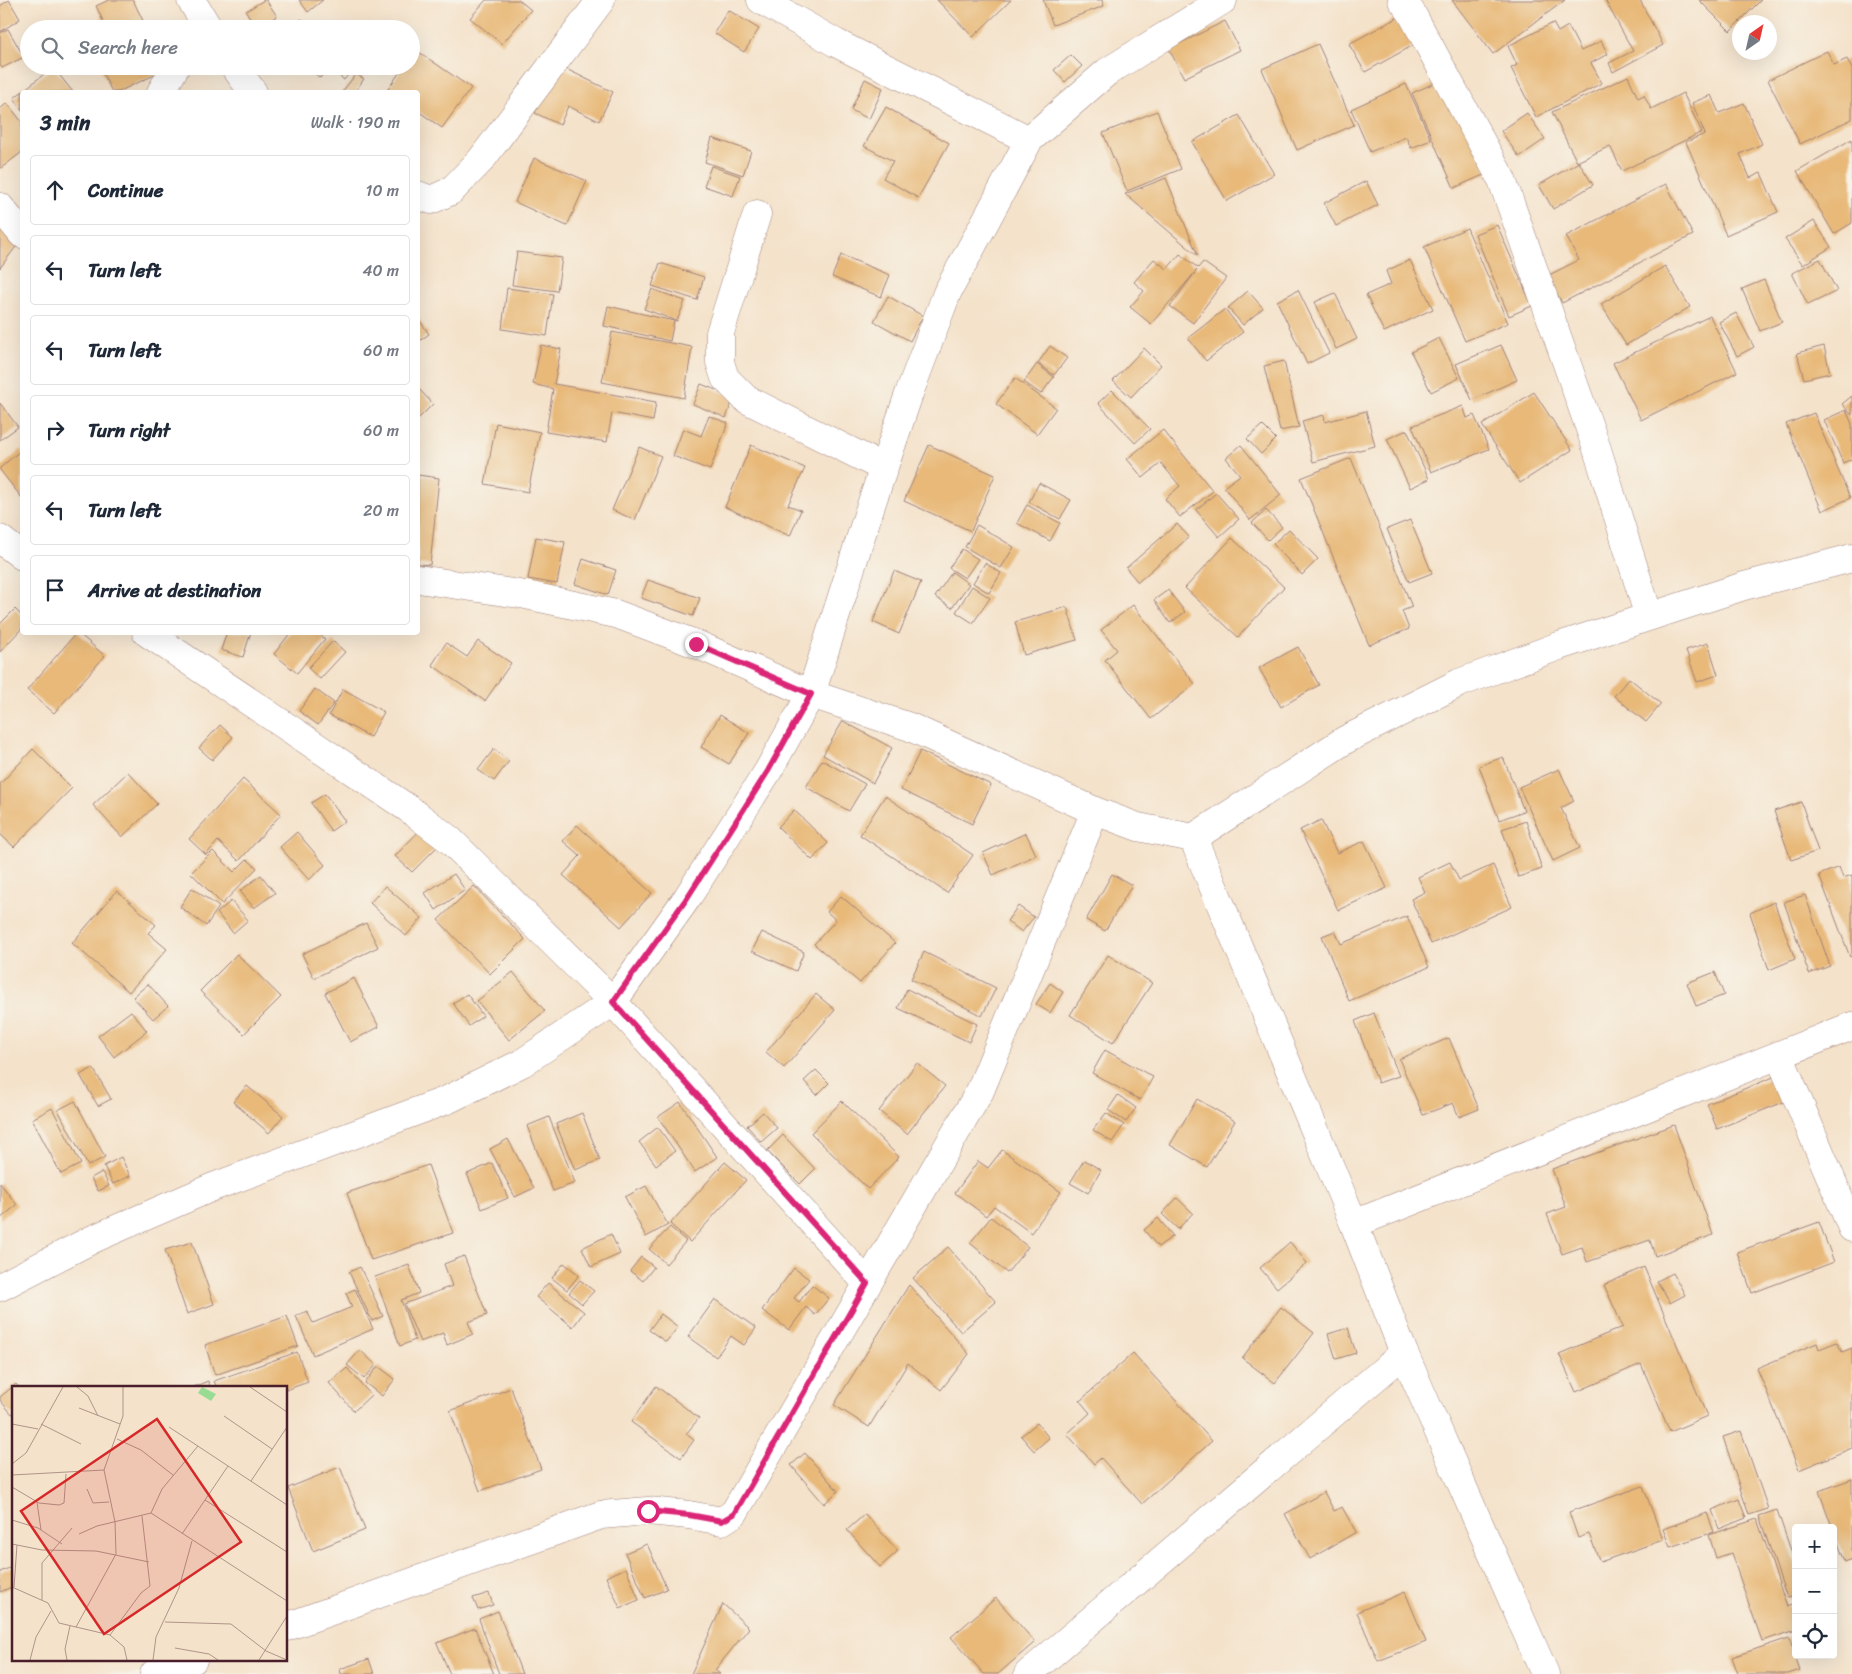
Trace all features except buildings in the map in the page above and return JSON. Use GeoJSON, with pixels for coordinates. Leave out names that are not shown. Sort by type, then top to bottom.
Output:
{"type":"FeatureCollection","features":[{"type":"Feature","properties":{"kind":"street"},"geometry":{"type":"LineString","coordinates":[[420,196],[431,200],[452,191],[481,160],[602,0]]}},
{"type":"Feature","properties":{"kind":"street"},"geometry":{"type":"LineString","coordinates":[[761,0],[836,43],[1029,140]]}},
{"type":"Feature","properties":{"kind":"street"},"geometry":{"type":"LineString","coordinates":[[0,1287],[93,1240],[213,1187],[447,1100],[522,1063],[613,1002],[687,898],[768,771],[811,694],[869,511],[947,293],[1029,140],[1107,72],[1223,0]]}},
{"type":"Feature","properties":{"kind":"street"},"geometry":{"type":"LineString","coordinates":[[1402,0],[1411,12],[1502,180],[1597,449],[1649,617]]}},
{"type":"Feature","properties":{"kind":"street"},"geometry":{"type":"LineString","coordinates":[[162,90],[171,75]]}},
{"type":"Feature","properties":{"kind":"street"},"geometry":{"type":"LineString","coordinates":[[240,75],[251,90]]}},
{"type":"Feature","properties":{"kind":"street"},"geometry":{"type":"LineString","coordinates":[[0,207],[20,232]]}},
{"type":"Feature","properties":{"kind":"street"},"geometry":{"type":"LineString","coordinates":[[757,214],[720,333],[720,362],[725,378],[746,399],[884,468]]}},
{"type":"Feature","properties":{"kind":"street"},"geometry":{"type":"LineString","coordinates":[[420,579],[526,595],[616,614],[696,644],[811,694],[910,727],[1096,811],[1138,827],[1193,838],[1345,740],[1459,683],[1560,646],[1744,586],[1852,558]]}},
{"type":"Feature","properties":{"kind":"street"},"geometry":{"type":"LineString","coordinates":[[155,635],[174,641],[450,840],[613,1002],[867,1283]]}},
{"type":"Feature","properties":{"kind":"street"},"geometry":{"type":"LineString","coordinates":[[288,1626],[601,1515],[648,1511],[689,1515],[722,1521],[734,1514],[980,1091],[1096,811]]}},
{"type":"Feature","properties":{"kind":"street"},"geometry":{"type":"LineString","coordinates":[[1193,838],[1354,1224],[1404,1353],[1545,1674]]}},
{"type":"Feature","properties":{"kind":"street"},"geometry":{"type":"LineString","coordinates":[[1354,1224],[1852,1026]]}},
{"type":"Feature","properties":{"kind":"street"},"geometry":{"type":"LineString","coordinates":[[1779,1055],[1852,1228]]}},
{"type":"Feature","properties":{"kind":"street"},"geometry":{"type":"LineString","coordinates":[[1028,1674],[1404,1353]]}},
{"type":"Feature","properties":{"kind":"street"},"geometry":{"type":"LineString","coordinates":[[154,1674],[187,1662]]}},
{"type":"Feature","properties":{"kind":"route"},"geometry":{"type":"LineString","coordinates":[[648,1511],[689,1515],[722,1521],[734,1514],[867,1283],[613,1002],[687,898],[768,771],[811,694],[696,644]]}}]}
